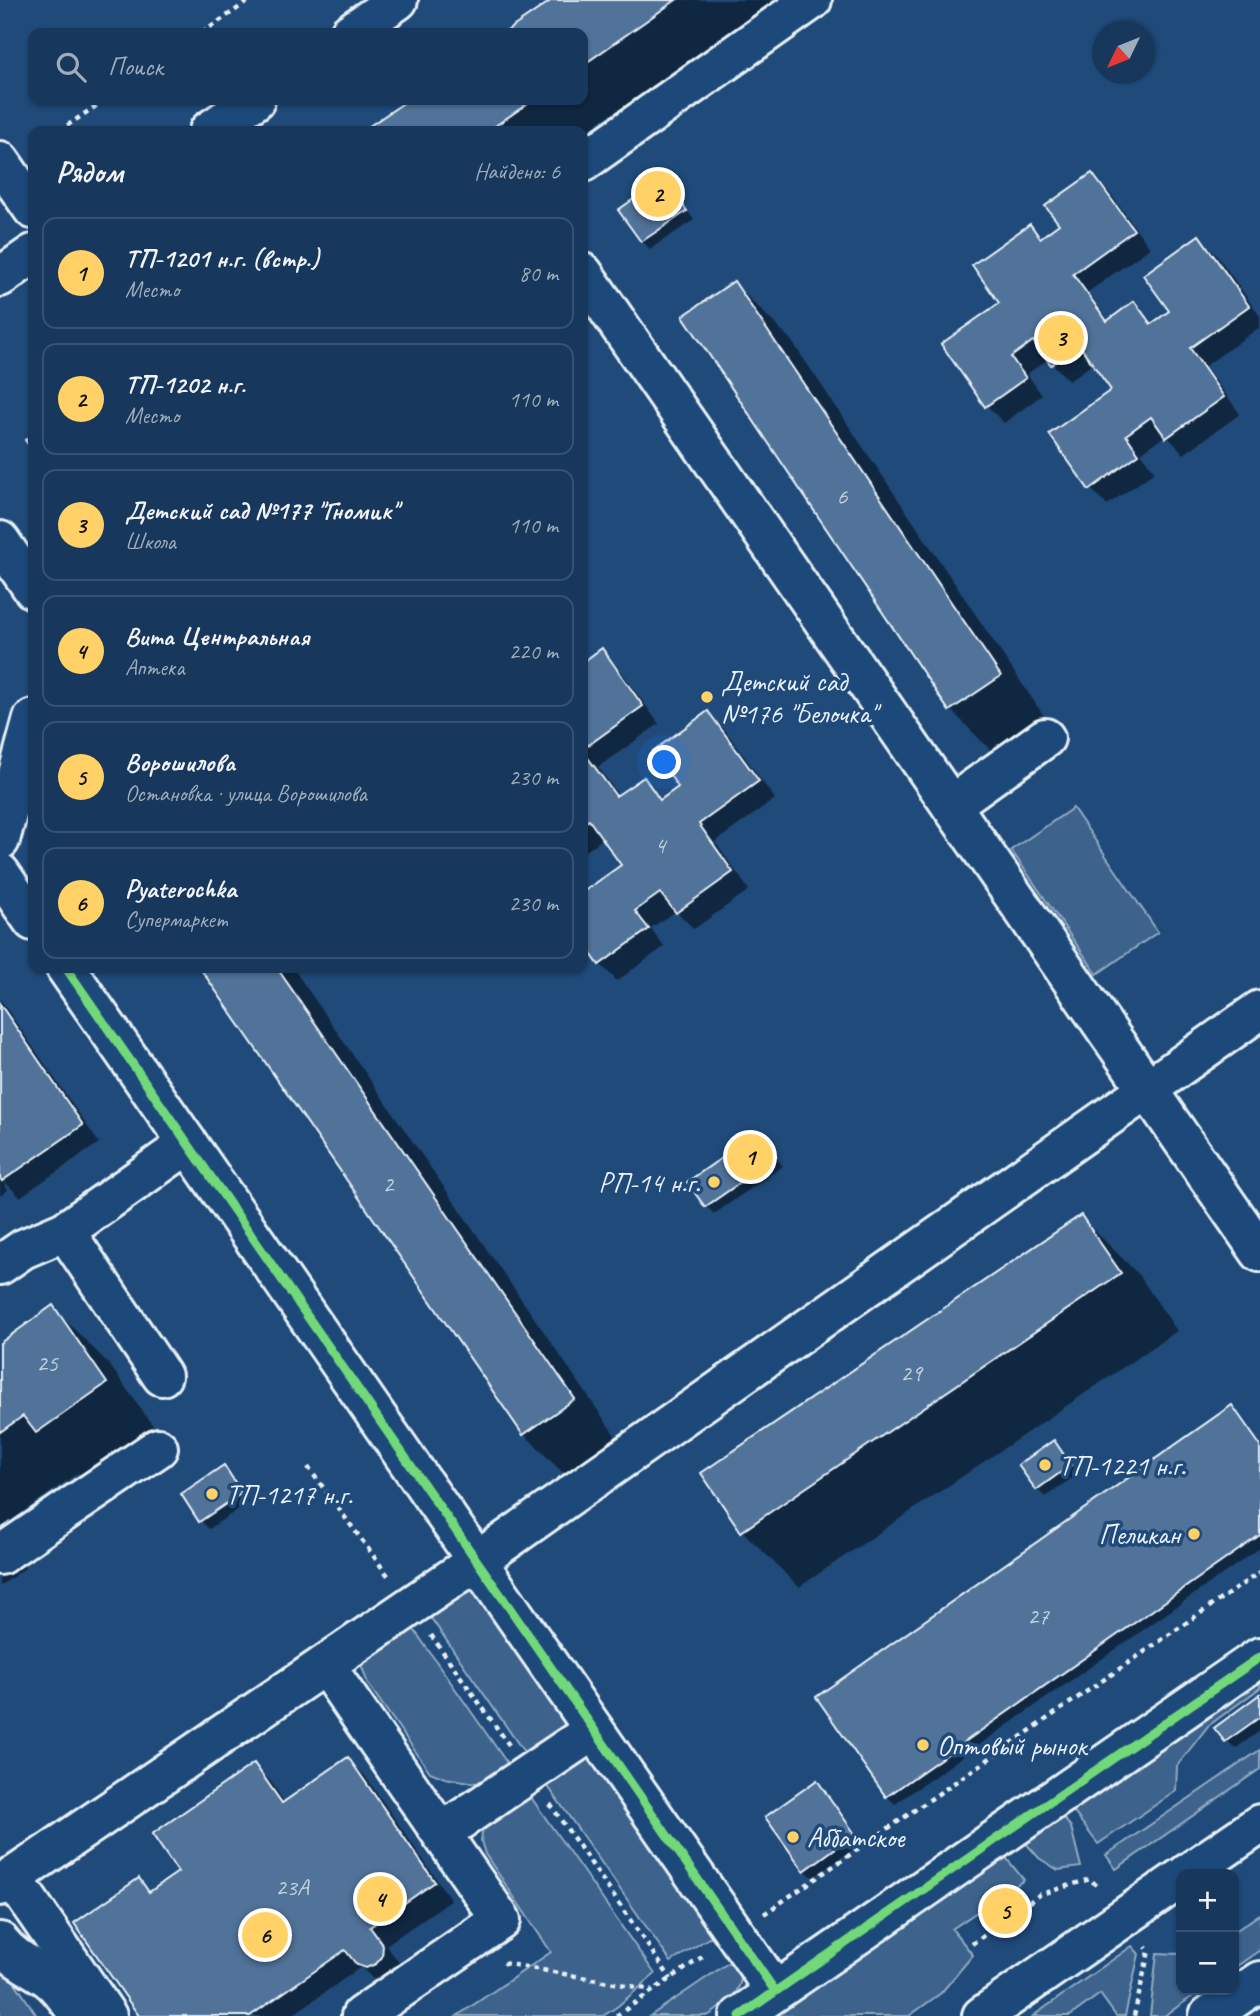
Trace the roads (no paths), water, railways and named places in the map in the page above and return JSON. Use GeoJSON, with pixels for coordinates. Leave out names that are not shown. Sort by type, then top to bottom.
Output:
{"type":"FeatureCollection","features":[{"type":"Feature","properties":{"kind":"street"},"geometry":{"type":"LineString","coordinates":[[357,28],[398,0]]}},
{"type":"Feature","properties":{"kind":"street"},"geometry":{"type":"LineString","coordinates":[[588,158],[812,0]]}},
{"type":"Feature","properties":{"kind":"street"},"geometry":{"type":"LineString","coordinates":[[216,126],[248,105]]}},
{"type":"Feature","properties":{"kind":"street"},"geometry":{"type":"LineString","coordinates":[[0,161],[28,202]]}},
{"type":"Feature","properties":{"kind":"street"},"geometry":{"type":"LineString","coordinates":[[0,277],[28,257]]}},
{"type":"Feature","properties":{"kind":"street"},"geometry":{"type":"LineString","coordinates":[[588,280],[1260,1252]]}},
{"type":"Feature","properties":{"kind":"street"},"geometry":{"type":"LineString","coordinates":[[0,541],[28,582]]}},
{"type":"Feature","properties":{"kind":"street"},"geometry":{"type":"LineString","coordinates":[[0,840],[28,737]]}},
{"type":"Feature","properties":{"kind":"street"},"geometry":{"type":"LineString","coordinates":[[951,805],[1045,738]]}},
{"type":"Feature","properties":{"kind":"street"},"geometry":{"type":"LineString","coordinates":[[0,873],[28,914]]}},
{"type":"Feature","properties":{"kind":"street"},"geometry":{"type":"LineString","coordinates":[[68,973],[775,1991]]}},
{"type":"Feature","properties":{"kind":"street"},"geometry":{"type":"LineString","coordinates":[[107,2016],[6,1882],[477,1561],[1260,1010]]}},
{"type":"Feature","properties":{"kind":"street"},"geometry":{"type":"LineString","coordinates":[[0,1265],[23,1249],[65,1231],[188,1144]]}},
{"type":"Feature","properties":{"kind":"street"},"geometry":{"type":"LineString","coordinates":[[65,1231],[162,1376]]}},
{"type":"Feature","properties":{"kind":"street"},"geometry":{"type":"LineString","coordinates":[[0,1555],[158,1448]]}},
{"type":"Feature","properties":{"kind":"street"},"geometry":{"type":"LineString","coordinates":[[740,2016],[1260,1657]]}},
{"type":"Feature","properties":{"kind":"street"},"geometry":{"type":"LineString","coordinates":[[325,1665],[501,1920],[361,2016]]}},
{"type":"Feature","properties":{"kind":"street"},"geometry":{"type":"LineString","coordinates":[[441,1833],[594,1730]]}},
{"type":"Feature","properties":{"kind":"street"},"geometry":{"type":"LineString","coordinates":[[1194,1869],[1260,1824]]}},
{"type":"Feature","properties":{"kind":"street"},"geometry":{"type":"LineString","coordinates":[[982,2016],[1176,1881]]}},
{"type":"Feature","properties":{"kind":"street"},"geometry":{"type":"LineString","coordinates":[[0,1942],[22,1963],[49,1979],[64,1993],[80,2016]]}},
{"type":"Feature","properties":{"kind":"street"},"geometry":{"type":"LineString","coordinates":[[1209,2016],[1260,1980]]}},
{"type":"Feature","properties":{"kind":"place","name":"ТП-1202 н.г."},"geometry":{"type":"Point","coordinates":[658,194]}},
{"type":"Feature","properties":{"kind":"place","name":"Детский сад №177 \"Гномик\""},"geometry":{"type":"Point","coordinates":[1061,338]}},
{"type":"Feature","properties":{"kind":"place","name":"Детский сад №176 \"Белочка\""},"geometry":{"type":"Point","coordinates":[707,697]}},
{"type":"Feature","properties":{"kind":"place","name":"ТП-1201 н.г. (встр.)"},"geometry":{"type":"Point","coordinates":[750,1157]}},
{"type":"Feature","properties":{"kind":"place","name":"РП-14 н.г."},"geometry":{"type":"Point","coordinates":[714,1182]}},
{"type":"Feature","properties":{"kind":"place","name":"ТП-1221 н.г."},"geometry":{"type":"Point","coordinates":[1045,1465]}},
{"type":"Feature","properties":{"kind":"place","name":"ТП-1217 н.г."},"geometry":{"type":"Point","coordinates":[212,1494]}},
{"type":"Feature","properties":{"kind":"place","name":"Пеликан"},"geometry":{"type":"Point","coordinates":[1194,1534]}},
{"type":"Feature","properties":{"kind":"place","name":"Оптовый рынок"},"geometry":{"type":"Point","coordinates":[923,1745]}},
{"type":"Feature","properties":{"kind":"place","name":"Аббатское"},"geometry":{"type":"Point","coordinates":[793,1837]}},
{"type":"Feature","properties":{"kind":"place","name":"Вита Центральная"},"geometry":{"type":"Point","coordinates":[380,1899]}},
{"type":"Feature","properties":{"kind":"place","name":"Ворошилова"},"geometry":{"type":"Point","coordinates":[1005,1911]}},
{"type":"Feature","properties":{"kind":"place","name":"Pyaterochka"},"geometry":{"type":"Point","coordinates":[265,1935]}}]}
